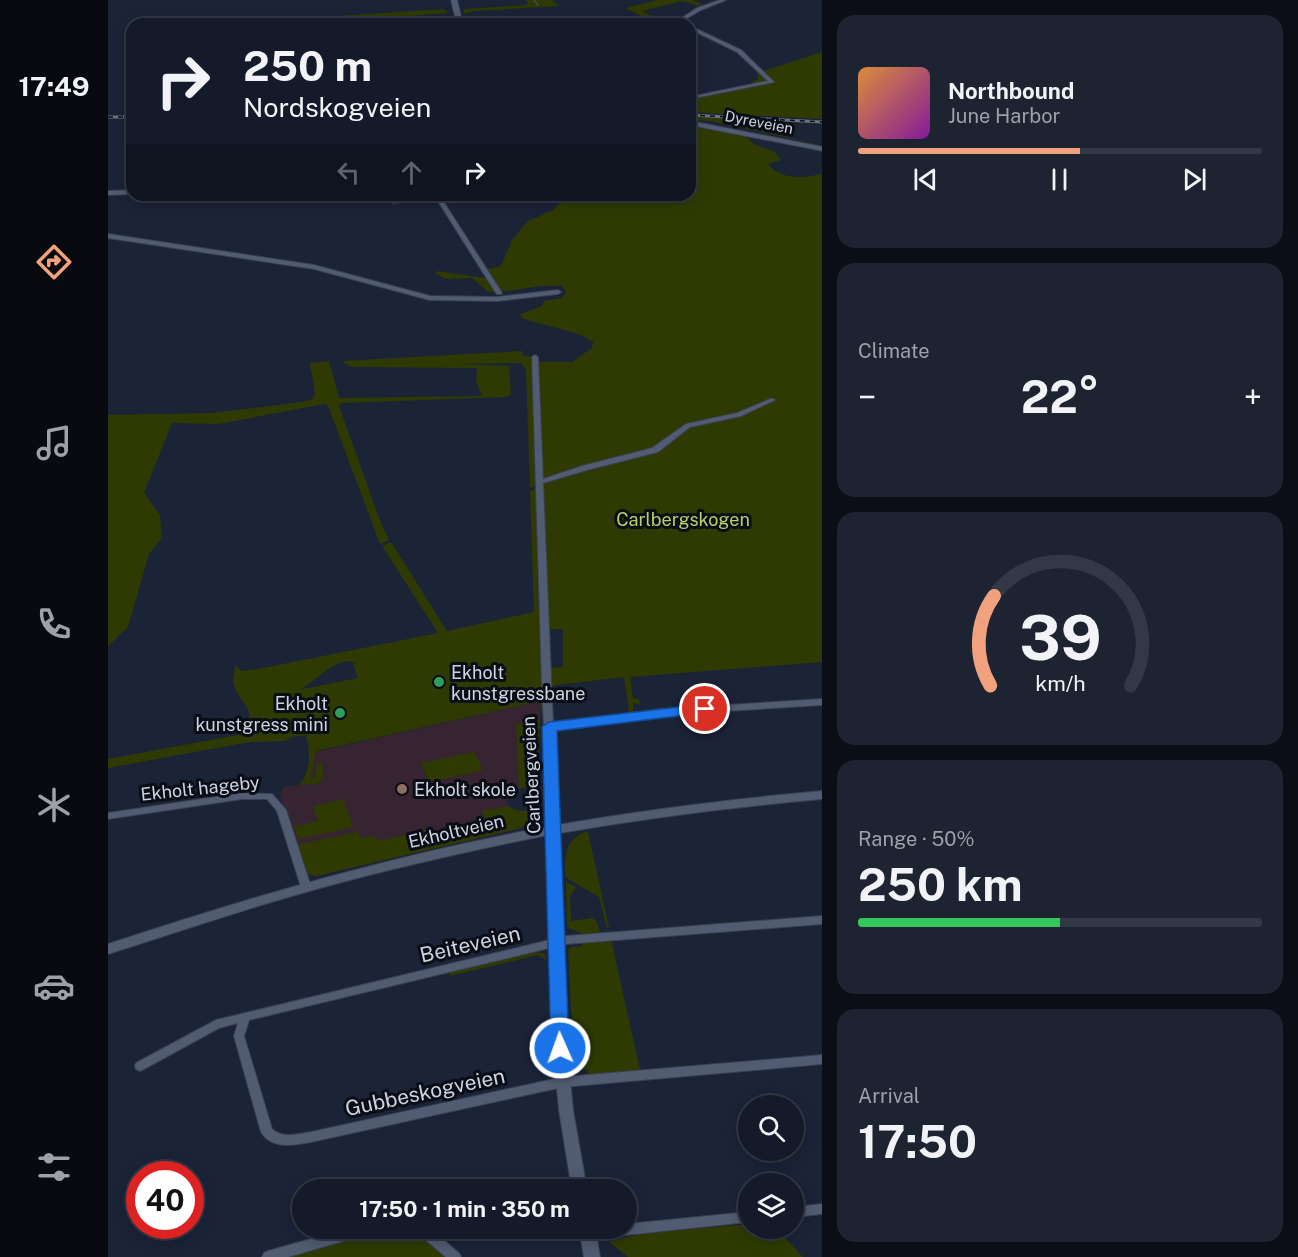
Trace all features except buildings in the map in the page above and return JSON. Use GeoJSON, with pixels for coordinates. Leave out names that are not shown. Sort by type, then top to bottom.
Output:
{"type":"FeatureCollection","features":[{"type":"Feature","properties":{"kind":"main road"},"geometry":{"type":"LineString","coordinates":[[454,0],[458,18]]}},
{"type":"Feature","properties":{"kind":"main road","name":"Dyreveien"},"geometry":{"type":"LineString","coordinates":[[696,124],[822,149]]}},
{"type":"Feature","properties":{"kind":"street"},"geometry":{"type":"LineString","coordinates":[[684,18],[699,9],[724,0]]}},
{"type":"Feature","properties":{"kind":"street"},"geometry":{"type":"LineString","coordinates":[[696,30],[739,51],[772,82],[696,97]]}},
{"type":"Feature","properties":{"kind":"street"},"geometry":{"type":"LineString","coordinates":[[108,193],[126,192]]}},
{"type":"Feature","properties":{"kind":"street"},"geometry":{"type":"LineString","coordinates":[[441,201],[499,292]]}},
{"type":"Feature","properties":{"kind":"street"},"geometry":{"type":"LineString","coordinates":[[108,236],[314,267],[430,298],[498,299],[558,292]]}},
{"type":"Feature","properties":{"kind":"street","name":"Carlbergveien"},"geometry":{"type":"LineString","coordinates":[[535,357],[563,1082],[578,1179]]}},
{"type":"Feature","properties":{"kind":"street"},"geometry":{"type":"LineString","coordinates":[[540,482],[655,450],[688,425],[739,415],[772,400]]}},
{"type":"Feature","properties":{"kind":"street"},"geometry":{"type":"LineString","coordinates":[[549,727],[662,712],[822,702]]}},
{"type":"Feature","properties":{"kind":"street","name":"Ekholtveien"},"geometry":{"type":"LineString","coordinates":[[108,950],[306,887],[417,858],[554,830],[681,810],[822,795]]}},
{"type":"Feature","properties":{"kind":"street","name":"Ekholt hageby"},"geometry":{"type":"LineString","coordinates":[[108,816],[242,796],[269,796],[281,810],[306,887]]}},
{"type":"Feature","properties":{"kind":"street","name":"Beiteveien"},"geometry":{"type":"LineString","coordinates":[[140,1066],[216,1024],[556,942],[579,938],[822,920]]}},
{"type":"Feature","properties":{"kind":"street","name":"Gubbeskogveien"},"geometry":{"type":"LineString","coordinates":[[245,1016],[239,1036],[249,1076],[267,1132],[273,1138],[281,1141],[311,1137],[563,1082],[822,1059]]}},
{"type":"Feature","properties":{"kind":"street"},"geometry":{"type":"LineString","coordinates":[[804,1211],[822,1209]]}},
{"type":"Feature","properties":{"kind":"street"},"geometry":{"type":"LineString","coordinates":[[637,1227],[738,1218]]}},
{"type":"Feature","properties":{"kind":"street"},"geometry":{"type":"LineString","coordinates":[[268,1257],[332,1239]]}},
{"type":"Feature","properties":{"kind":"street"},"geometry":{"type":"LineString","coordinates":[[433,1239],[455,1257]]}},
{"type":"Feature","properties":{"kind":"street"},"geometry":{"type":"LineString","coordinates":[[588,1239],[591,1257]]}},
{"type":"Feature","properties":{"kind":"shaded area","name":"Ekholt skole"},"geometry":{"type":"Polygon","coordinates":[[[541,701],[537,784],[514,790],[507,798],[508,806],[519,811],[540,809],[540,815],[533,822],[518,829],[316,876],[307,874],[280,797],[284,787],[308,784],[316,752],[541,701]]]}},
{"type":"Feature","properties":{"kind":"green space"},"geometry":{"type":"Polygon","coordinates":[[[526,0],[552,0],[559,6],[474,11],[464,14],[463,9],[526,5],[528,3],[526,0]]]}},
{"type":"Feature","properties":{"kind":"green space"},"geometry":{"type":"Polygon","coordinates":[[[658,0],[692,0],[702,4],[698,6],[683,1],[642,11],[665,18],[645,18],[625,8],[658,0]]]}},
{"type":"Feature","properties":{"kind":"green space"},"geometry":{"type":"Polygon","coordinates":[[[444,9],[449,13],[384,18],[307,18],[444,9]]]}},
{"type":"Feature","properties":{"kind":"green space"},"geometry":{"type":"Polygon","coordinates":[[[822,52],[822,119],[696,112],[696,95],[746,86],[758,79],[757,73],[822,52]]]}},
{"type":"Feature","properties":{"kind":"green space"},"geometry":{"type":"Polygon","coordinates":[[[696,117],[822,123],[721,121],[822,145],[710,121],[696,120],[696,117]]]}},
{"type":"Feature","properties":{"kind":"green space","name":"Carlbergskogen"},"geometry":{"type":"Polygon","coordinates":[[[696,125],[743,134],[755,145],[774,151],[781,160],[768,164],[779,173],[801,177],[822,173],[822,662],[630,677],[633,699],[639,699],[640,705],[633,703],[633,712],[626,713],[629,711],[624,677],[548,686],[549,668],[563,667],[563,629],[549,629],[539,362],[572,362],[592,348],[593,342],[579,334],[523,319],[520,314],[542,306],[544,301],[562,298],[566,292],[562,286],[488,292],[472,278],[445,279],[435,273],[437,271],[492,279],[488,269],[501,266],[512,240],[528,221],[551,211],[563,201],[696,201],[696,125]]]}},
{"type":"Feature","properties":{"kind":"green space"},"geometry":{"type":"Polygon","coordinates":[[[522,351],[522,355],[532,357],[535,486],[530,488],[526,371],[522,363],[458,364],[509,366],[511,394],[507,397],[341,403],[339,406],[389,540],[380,544],[328,406],[324,404],[219,424],[172,423],[144,493],[160,515],[162,538],[149,554],[128,627],[108,646],[108,415],[213,413],[302,402],[312,399],[315,394],[310,363],[329,361],[339,398],[482,396],[476,381],[477,368],[352,367],[342,361],[522,351]]]}},
{"type":"Feature","properties":{"kind":"green space"},"geometry":{"type":"Polygon","coordinates":[[[536,489],[538,601],[542,634],[538,634],[542,635],[544,712],[541,712],[540,701],[321,750],[316,752],[310,779],[316,776],[316,765],[321,763],[324,774],[319,783],[299,785],[306,773],[309,761],[306,735],[291,737],[285,741],[250,742],[108,768],[108,759],[243,734],[248,724],[249,711],[235,688],[233,680],[235,665],[242,671],[258,669],[438,633],[382,546],[391,542],[447,631],[534,612],[530,491],[536,489]],[[341,662],[298,690],[358,678],[353,664],[356,663],[341,662]]]}},
{"type":"Feature","properties":{"kind":"green space"},"geometry":{"type":"Polygon","coordinates":[[[540,720],[537,784],[519,789],[516,724],[540,720]]]}},
{"type":"Feature","properties":{"kind":"green space"},"geometry":{"type":"Polygon","coordinates":[[[474,752],[483,770],[429,782],[421,763],[474,752]]]}},
{"type":"Feature","properties":{"kind":"green space"},"geometry":{"type":"Polygon","coordinates":[[[343,799],[353,827],[299,839],[294,826],[318,821],[313,806],[343,799]]]}},
{"type":"Feature","properties":{"kind":"green space"},"geometry":{"type":"Polygon","coordinates":[[[508,806],[519,811],[541,810],[533,822],[518,829],[316,876],[307,874],[297,849],[301,844],[357,832],[361,838],[373,836],[380,841],[427,829],[429,834],[458,827],[461,832],[488,825],[482,811],[508,806]]]}},
{"type":"Feature","properties":{"kind":"green space"},"geometry":{"type":"Polygon","coordinates":[[[588,831],[609,928],[607,928],[599,897],[565,877],[566,855],[570,843],[580,834],[588,831]]]}},
{"type":"Feature","properties":{"kind":"green space"},"geometry":{"type":"Polygon","coordinates":[[[566,882],[576,887],[570,896],[571,921],[592,918],[596,921],[600,932],[582,934],[567,927],[566,882]]]}},
{"type":"Feature","properties":{"kind":"green space"},"geometry":{"type":"Polygon","coordinates":[[[611,939],[640,1070],[589,1075],[587,1070],[574,1067],[568,950],[582,946],[583,942],[611,939]]]}},
{"type":"Feature","properties":{"kind":"green space"},"geometry":{"type":"Polygon","coordinates":[[[536,952],[545,954],[546,960],[538,955],[450,976],[450,972],[536,952]]]}},
{"type":"Feature","properties":{"kind":"green space"},"geometry":{"type":"Polygon","coordinates":[[[738,1225],[738,1239],[786,1239],[803,1257],[628,1257],[609,1242],[637,1239],[639,1234],[738,1225]]]}},
{"type":"Feature","properties":{"kind":"green space"},"geometry":{"type":"Polygon","coordinates":[[[347,1239],[423,1239],[447,1257],[281,1257],[347,1239]]]}},
{"type":"Feature","properties":{"kind":"waterway"},"geometry":{"type":"LineString","coordinates":[[534,0],[538,5]]}},
{"type":"Feature","properties":{"kind":"railway"},"geometry":{"type":"LineString","coordinates":[[696,115],[822,122]]}},
{"type":"Feature","properties":{"kind":"railway"},"geometry":{"type":"LineString","coordinates":[[108,117],[126,117]]}},
{"type":"Feature","properties":{"kind":"place","name":"Ekholt kunstgressbane"},"geometry":{"type":"Point","coordinates":[439,682]}},
{"type":"Feature","properties":{"kind":"place","name":"Ekholt kunstgress mini"},"geometry":{"type":"Point","coordinates":[340,713]}},
{"type":"Feature","properties":{"kind":"place","name":"Ekholt skole"},"geometry":{"type":"Point","coordinates":[402,789]}},
{"type":"Feature","properties":{"kind":"route"},"geometry":{"type":"LineString","coordinates":[[560,1048],[549,727],[662,712],[705,709]]}}]}
